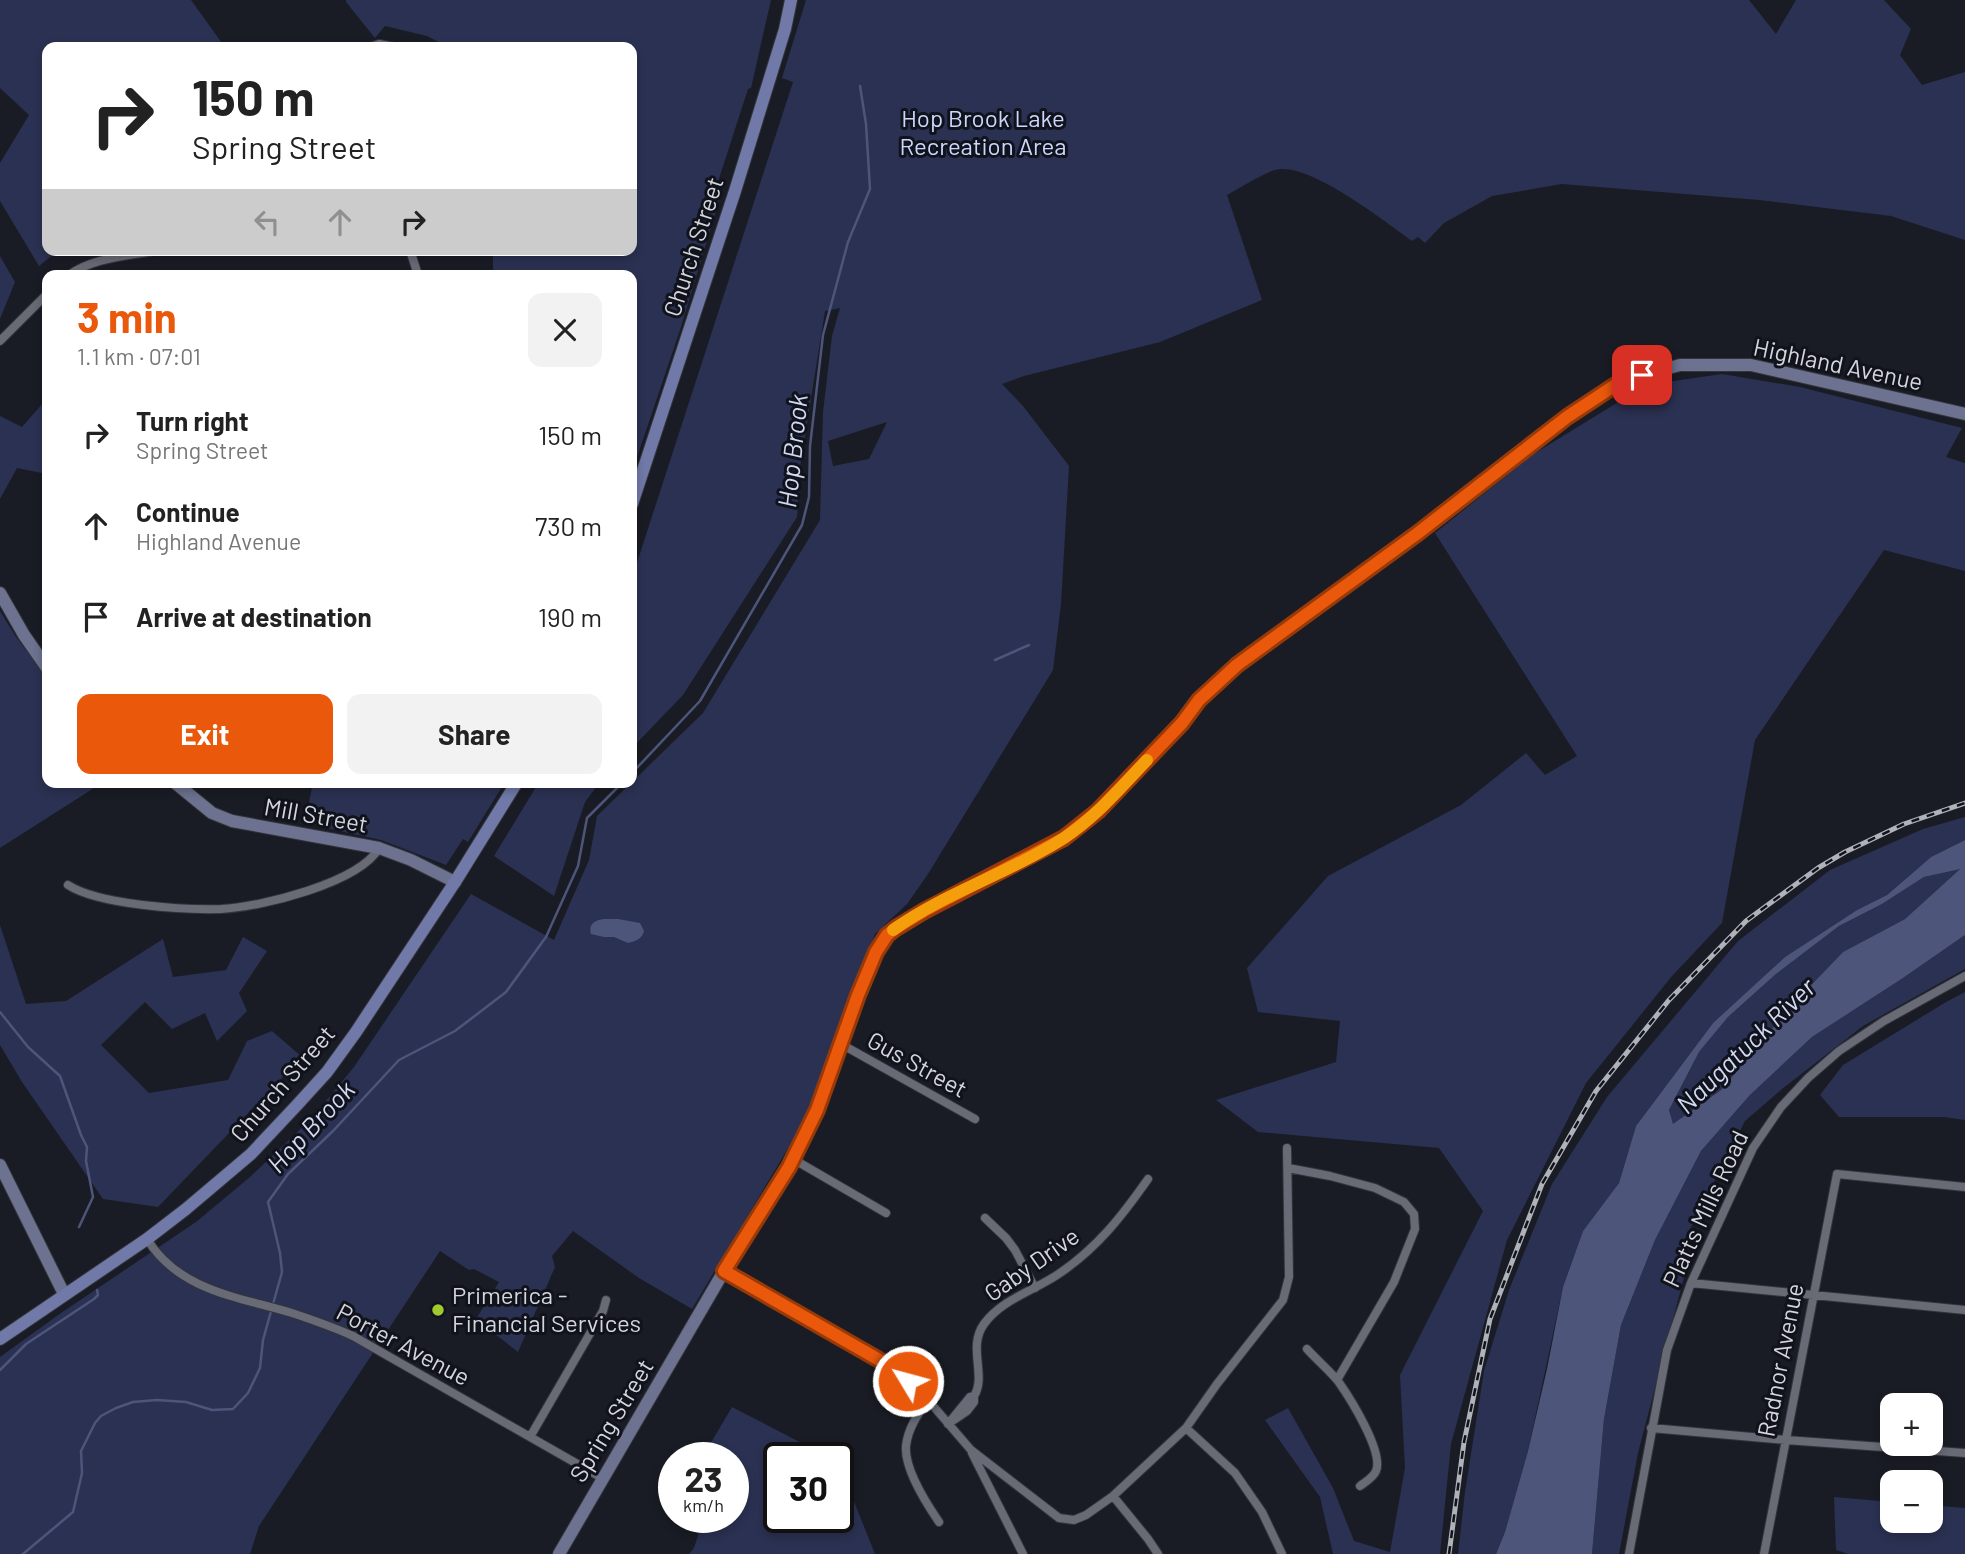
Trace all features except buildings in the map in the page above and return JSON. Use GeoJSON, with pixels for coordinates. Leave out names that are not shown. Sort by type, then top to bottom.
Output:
{"type":"FeatureCollection","features":[{"type":"Feature","properties":{"kind":"main road","name":"Church Street"},"geometry":{"type":"LineString","coordinates":[[637,489],[735,191],[785,29],[791,0]]}},
{"type":"Feature","properties":{"kind":"main road","name":"Highland Avenue"},"geometry":{"type":"LineString","coordinates":[[1418,533],[1567,417],[1623,380],[1680,365],[1751,365],[1965,415]]}},
{"type":"Feature","properties":{"kind":"main road","name":"Spring Street"},"geometry":{"type":"LineString","coordinates":[[559,1554],[724,1271],[793,1159],[817,1110],[876,952],[887,935],[924,911],[1064,838],[1098,811],[1182,723],[1199,700],[1237,665],[1418,533]]}},
{"type":"Feature","properties":{"kind":"main road"},"geometry":{"type":"LineString","coordinates":[[0,593],[42,661]]}},
{"type":"Feature","properties":{"kind":"main road","name":"Mill Street"},"geometry":{"type":"LineString","coordinates":[[181,788],[212,813],[232,821],[379,848],[411,860],[455,882]]}},
{"type":"Feature","properties":{"kind":"main road","name":"Church Street"},"geometry":{"type":"LineString","coordinates":[[0,1339],[147,1239],[251,1154],[327,1072],[356,1032],[513,788]]}},
{"type":"Feature","properties":{"kind":"main road"},"geometry":{"type":"LineString","coordinates":[[0,1165],[64,1294]]}},
{"type":"Feature","properties":{"kind":"street"},"geometry":{"type":"LineString","coordinates":[[79,270],[95,262],[127,256]]}},
{"type":"Feature","properties":{"kind":"street"},"geometry":{"type":"LineString","coordinates":[[0,341],[42,298]]}},
{"type":"Feature","properties":{"kind":"street"},"geometry":{"type":"LineString","coordinates":[[68,885],[84,894],[115,900],[171,907],[224,909],[292,896],[329,883],[368,863],[379,848]]}},
{"type":"Feature","properties":{"kind":"street","name":"Platts Mills Road"},"geometry":{"type":"LineString","coordinates":[[1629,1554],[1667,1350],[1692,1283],[1748,1157],[1762,1132],[1787,1101],[1824,1063],[1853,1040],[1965,976]]}},
{"type":"Feature","properties":{"kind":"street","name":"Gus Street"},"geometry":{"type":"LineString","coordinates":[[841,1044],[975,1119]]}},
{"type":"Feature","properties":{"kind":"street"},"geometry":{"type":"LineString","coordinates":[[724,1271],[895,1369],[928,1400],[971,1450],[1059,1518],[1074,1520],[1113,1496],[1186,1428],[1283,1300],[1289,1277],[1287,1148]]}},
{"type":"Feature","properties":{"kind":"street"},"geometry":{"type":"LineString","coordinates":[[793,1159],[886,1213]]}},
{"type":"Feature","properties":{"kind":"street"},"geometry":{"type":"LineString","coordinates":[[1288,1168],[1375,1188],[1404,1202],[1414,1214],[1415,1229],[1394,1282],[1337,1380]]}},
{"type":"Feature","properties":{"kind":"street","name":"Radnor Avenue"},"geometry":{"type":"LineString","coordinates":[[1764,1554],[1838,1174],[1965,1187]]}},
{"type":"Feature","properties":{"kind":"street","name":"Gaby Drive"},"geometry":{"type":"LineString","coordinates":[[948,1424],[967,1411],[974,1402],[978,1385],[976,1344],[982,1325],[999,1309],[1057,1276],[1095,1245],[1121,1218],[1148,1179]]}},
{"type":"Feature","properties":{"kind":"street"},"geometry":{"type":"LineString","coordinates":[[985,1218],[1015,1250],[1035,1288]]}},
{"type":"Feature","properties":{"kind":"street","name":"Porter Avenue"},"geometry":{"type":"LineString","coordinates":[[147,1239],[159,1256],[188,1279],[220,1293],[293,1313],[353,1336],[602,1478]]}},
{"type":"Feature","properties":{"kind":"street"},"geometry":{"type":"LineString","coordinates":[[1692,1283],[1965,1310]]}},
{"type":"Feature","properties":{"kind":"street"},"geometry":{"type":"LineString","coordinates":[[530,1437],[603,1311],[606,1300]]}},
{"type":"Feature","properties":{"kind":"street"},"geometry":{"type":"LineString","coordinates":[[1307,1349],[1337,1380],[1372,1439],[1378,1462],[1376,1472],[1360,1486]]}},
{"type":"Feature","properties":{"kind":"street"},"geometry":{"type":"LineString","coordinates":[[928,1400],[913,1421],[906,1447],[911,1472],[922,1497],[939,1522]]}},
{"type":"Feature","properties":{"kind":"street"},"geometry":{"type":"LineString","coordinates":[[1186,1428],[1235,1473],[1262,1512],[1282,1554]]}},
{"type":"Feature","properties":{"kind":"street"},"geometry":{"type":"LineString","coordinates":[[1651,1428],[1965,1453]]}},
{"type":"Feature","properties":{"kind":"street"},"geometry":{"type":"LineString","coordinates":[[971,1450],[1023,1554]]}},
{"type":"Feature","properties":{"kind":"street"},"geometry":{"type":"LineString","coordinates":[[1113,1496],[1158,1554]]}},
{"type":"Feature","properties":{"kind":"green space"},"geometry":{"type":"Polygon","coordinates":[[[0,0],[191,0],[221,42],[42,42],[42,256],[52,256],[39,266],[0,201],[0,163],[29,115],[0,88],[0,0]]]}},
{"type":"Feature","properties":{"kind":"green space"},"geometry":{"type":"Polygon","coordinates":[[[771,0],[751,88],[748,89],[714,194],[720,197],[681,327],[637,457],[637,270],[493,270],[493,256],[637,256],[637,42],[438,42],[427,36],[385,26],[375,38],[346,2],[771,0]]]}},
{"type":"Feature","properties":{"kind":"green space","name":"Hop Brook Lake Recreation Area"},"geometry":{"type":"Polygon","coordinates":[[[806,0],[1749,0],[1776,34],[1796,0],[1884,0],[1911,29],[1900,55],[1922,85],[1965,72],[1965,240],[1891,216],[1759,200],[1562,184],[1492,196],[1444,223],[1425,243],[1418,237],[1412,241],[1365,207],[1306,174],[1275,170],[1227,195],[1262,300],[1160,342],[1002,384],[1023,406],[1069,466],[1061,604],[1053,670],[928,874],[907,904],[875,934],[807,1112],[692,1309],[639,1278],[573,1231],[552,1256],[555,1267],[518,1352],[476,1319],[499,1282],[474,1269],[469,1270],[440,1251],[259,1526],[250,1554],[0,1554],[0,1357],[196,1222],[250,1177],[311,1119],[354,1067],[471,894],[554,940],[589,860],[597,816],[626,788],[637,788],[637,777],[703,713],[820,520],[823,412],[832,336],[840,308],[825,311],[800,467],[797,517],[683,695],[637,743],[637,563],[793,82],[782,78],[806,0]],[[887,422],[828,441],[833,466],[869,459],[887,422]]]}},
{"type":"Feature","properties":{"kind":"green space"},"geometry":{"type":"Polygon","coordinates":[[[0,256],[15,282],[0,319],[0,256]]]}},
{"type":"Feature","properties":{"kind":"green space"},"geometry":{"type":"Polygon","coordinates":[[[1722,374],[1800,387],[1962,428],[1946,457],[1965,463],[1965,571],[1884,550],[1755,740],[1722,923],[1672,976],[1586,1083],[1507,1240],[1451,1444],[1440,1554],[1333,1554],[1320,1497],[1265,1420],[1288,1408],[1333,1488],[1354,1541],[1390,1552],[1405,1468],[1400,1375],[1483,1211],[1439,1148],[1258,1132],[1216,1100],[1336,1062],[1340,1021],[1258,1012],[1247,968],[1328,876],[1461,805],[1526,753],[1545,775],[1577,756],[1435,533],[1532,455],[1646,385],[1722,374]]]}},
{"type":"Feature","properties":{"kind":"green space"},"geometry":{"type":"Polygon","coordinates":[[[42,404],[42,473],[17,468],[0,499],[0,416],[22,427],[42,404]]]}},
{"type":"Feature","properties":{"kind":"green space"},"geometry":{"type":"Polygon","coordinates":[[[0,611],[42,671],[42,788],[94,788],[0,848],[0,611]]]}},
{"type":"Feature","properties":{"kind":"green space"},"geometry":{"type":"Polygon","coordinates":[[[312,788],[501,788],[468,842],[463,839],[446,865],[381,840],[317,826],[317,823],[305,824],[312,788]]]}},
{"type":"Feature","properties":{"kind":"green space"},"geometry":{"type":"Polygon","coordinates":[[[535,788],[596,788],[585,802],[554,896],[494,856],[535,788]]]}},
{"type":"Feature","properties":{"kind":"green space"},"geometry":{"type":"Polygon","coordinates":[[[1965,817],[1965,840],[1931,857],[1887,895],[1857,910],[1785,957],[1713,1023],[1636,1126],[1619,1183],[1583,1231],[1563,1287],[1528,1451],[1496,1554],[1458,1554],[1484,1371],[1509,1290],[1552,1184],[1607,1097],[1738,941],[1830,870],[1923,829],[1965,817]]]}},
{"type":"Feature","properties":{"kind":"green space"},"geometry":{"type":"Polygon","coordinates":[[[1961,868],[1905,919],[1843,952],[1791,1006],[1721,1090],[1673,1125],[1669,1110],[1699,1052],[1728,1017],[1776,974],[1839,926],[1882,904],[1924,877],[1961,868]]]}},
{"type":"Feature","properties":{"kind":"green space"},"geometry":{"type":"Polygon","coordinates":[[[0,925],[26,1004],[66,1001],[163,939],[173,977],[226,970],[243,937],[267,951],[239,993],[247,1011],[217,1041],[205,1013],[172,1029],[145,1002],[101,1045],[149,1093],[228,1080],[247,1041],[272,1031],[302,1057],[158,1207],[103,1199],[22,1082],[0,1045],[0,925]]]}},
{"type":"Feature","properties":{"kind":"green space"},"geometry":{"type":"Polygon","coordinates":[[[1965,935],[1965,969],[1863,1026],[1745,1121],[1684,1241],[1689,1258],[1638,1453],[1619,1554],[1592,1554],[1604,1419],[1621,1325],[1655,1240],[1701,1151],[1750,1095],[1812,1037],[1965,935]]]}},
{"type":"Feature","properties":{"kind":"green space"},"geometry":{"type":"Polygon","coordinates":[[[1965,992],[1965,1120],[1944,1117],[1839,1117],[1820,1095],[1843,1065],[1965,992]]]}},
{"type":"Feature","properties":{"kind":"green space"},"geometry":{"type":"Polygon","coordinates":[[[732,1407],[800,1442],[763,1442],[763,1533],[854,1533],[854,1502],[875,1554],[689,1554],[699,1533],[749,1533],[749,1442],[711,1442],[732,1407]]]}},
{"type":"Feature","properties":{"kind":"green space"},"geometry":{"type":"Polygon","coordinates":[[[1834,1497],[1880,1501],[1880,1533],[1943,1533],[1943,1506],[1965,1508],[1965,1554],[1848,1554],[1836,1550],[1834,1497]]]}},
{"type":"Feature","properties":{"kind":"shaded area"},"geometry":{"type":"Polygon","coordinates":[[[1965,840],[1965,935],[1812,1037],[1750,1095],[1701,1151],[1655,1240],[1621,1325],[1604,1419],[1592,1554],[1496,1554],[1528,1451],[1563,1287],[1583,1231],[1619,1183],[1636,1126],[1713,1023],[1785,957],[1857,910],[1887,895],[1931,857],[1965,840]],[[1960,869],[1924,877],[1882,904],[1839,926],[1776,974],[1728,1017],[1699,1052],[1669,1110],[1673,1124],[1721,1090],[1791,1006],[1843,952],[1905,919],[1960,869]]]}},
{"type":"Feature","properties":{"kind":"shaded area"},"geometry":{"type":"Polygon","coordinates":[[[604,919],[640,923],[644,931],[638,939],[628,943],[614,937],[591,934],[593,923],[604,919]]]}},
{"type":"Feature","properties":{"kind":"waterway","name":"Hop Brook"},"geometry":{"type":"LineString","coordinates":[[637,768],[700,701],[802,525],[809,497],[810,446],[823,335],[848,242],[870,189],[866,124],[860,86]]}},
{"type":"Feature","properties":{"kind":"waterway"},"geometry":{"type":"LineString","coordinates":[[995,660],[1029,645]]}},
{"type":"Feature","properties":{"kind":"waterway","name":"Hop Brook"},"geometry":{"type":"LineString","coordinates":[[23,1554],[73,1512],[82,1473],[81,1451],[101,1416],[133,1402],[157,1400],[186,1402],[212,1410],[233,1409],[248,1393],[260,1368],[263,1340],[282,1272],[268,1202],[288,1174],[333,1131],[399,1060],[455,1031],[506,992],[546,937],[578,866],[587,818],[617,788]]}},
{"type":"Feature","properties":{"kind":"waterway"},"geometry":{"type":"LineString","coordinates":[[0,1012],[28,1047],[60,1076],[87,1147],[86,1161],[93,1197],[79,1227]]}},
{"type":"Feature","properties":{"kind":"waterway"},"geometry":{"type":"LineString","coordinates":[[0,1370],[26,1344],[94,1299],[98,1295],[97,1290]]}},
{"type":"Feature","properties":{"kind":"railway"},"geometry":{"type":"LineString","coordinates":[[1449,1554],[1464,1442],[1490,1319],[1542,1184],[1596,1091],[1669,1000],[1746,921],[1818,868],[1845,852],[1904,824],[1965,803]]}},
{"type":"Feature","properties":{"kind":"slow traffic"},"geometry":{"type":"LineString","coordinates":[[893,930],[1064,838],[1098,811],[1147,760]]}},
{"type":"Feature","properties":{"kind":"place","name":"Primerica - Financial Services"},"geometry":{"type":"Point","coordinates":[438,1310]}},
{"type":"Feature","properties":{"kind":"route"},"geometry":{"type":"LineString","coordinates":[[908,1381],[895,1369],[724,1271],[789,1167],[817,1110],[858,995],[881,943],[896,928],[924,911],[1064,838],[1098,811],[1182,723],[1199,700],[1237,665],[1418,533],[1567,417],[1623,380],[1642,375]]}},
{"type":"Feature","properties":{"kind":"water label","name":"Naugatuck River"},"geometry":{"type":"Point","coordinates":[1746,1046]}}]}
